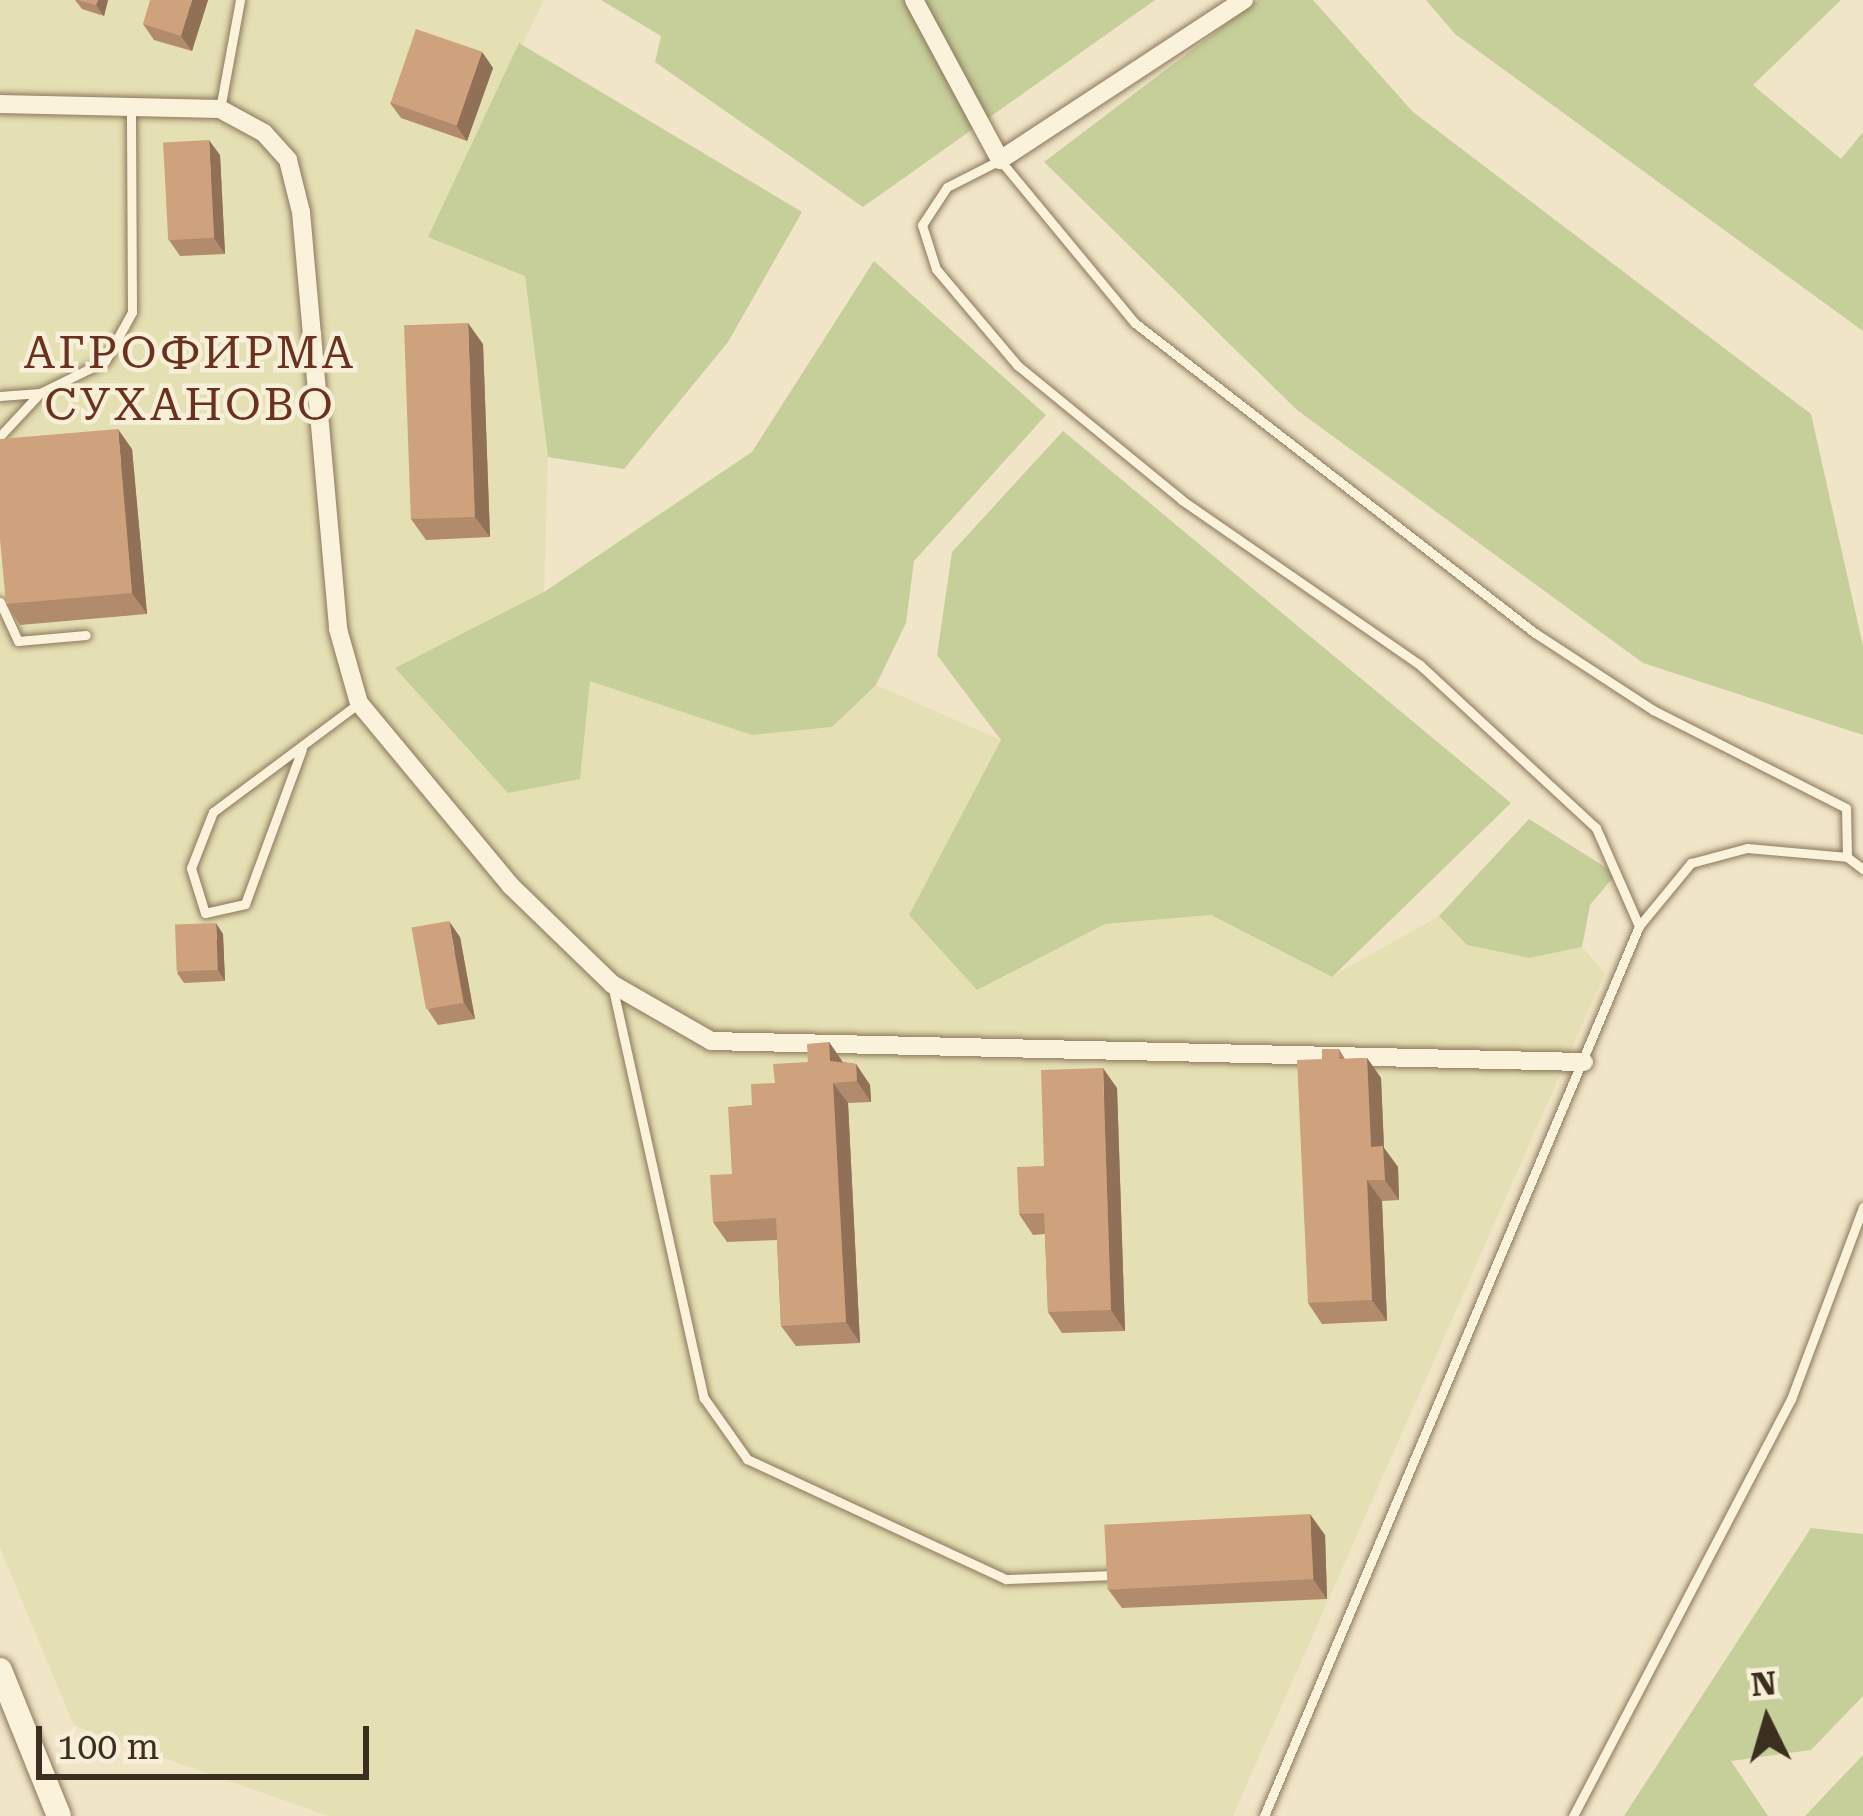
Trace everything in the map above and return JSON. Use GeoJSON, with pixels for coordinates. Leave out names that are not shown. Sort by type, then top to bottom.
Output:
{"type":"FeatureCollection","features":[{"type":"Feature","properties":{"kind":"street"},"geometry":{"type":"LineString","coordinates":[[914,0],[1000,160],[1244,0]]}},
{"type":"Feature","properties":{"kind":"street"},"geometry":{"type":"LineString","coordinates":[[0,104],[220,109],[264,133],[288,160],[301,212],[338,629],[359,703],[512,886],[612,984],[710,1041],[1584,1062]]}},
{"type":"Feature","properties":{"kind":"street"},"geometry":{"type":"LineString","coordinates":[[0,1670],[59,1816]]}},
{"type":"Feature","properties":{"kind":"lane"},"geometry":{"type":"LineString","coordinates":[[220,109],[240,0]]}},
{"type":"Feature","properties":{"kind":"lane"},"geometry":{"type":"LineString","coordinates":[[0,436],[40,393],[105,361],[132,312],[131,109]]}},
{"type":"Feature","properties":{"kind":"lane"},"geometry":{"type":"LineString","coordinates":[[1639,926],[1596,829],[1420,665],[1182,500],[1018,366],[936,269],[922,225],[947,187],[1000,160],[1135,322],[1535,633],[1653,710],[1846,808],[1847,857]]}},
{"type":"Feature","properties":{"kind":"lane"},"geometry":{"type":"LineString","coordinates":[[0,396],[40,393]]}},
{"type":"Feature","properties":{"kind":"lane"},"geometry":{"type":"LineString","coordinates":[[0,602],[18,641],[86,635]]}},
{"type":"Feature","properties":{"kind":"lane"},"geometry":{"type":"LineString","coordinates":[[302,748],[245,904],[205,913],[191,868],[213,812],[359,703]]}},
{"type":"Feature","properties":{"kind":"lane"},"geometry":{"type":"LineString","coordinates":[[1264,1816],[1464,1327],[1584,1062],[1639,926],[1691,862],[1747,848],[1847,857],[1863,869]]}},
{"type":"Feature","properties":{"kind":"lane"},"geometry":{"type":"LineString","coordinates":[[612,984],[704,1398],[747,1459],[1006,1580],[1116,1575]]}},
{"type":"Feature","properties":{"kind":"lane"},"geometry":{"type":"LineString","coordinates":[[1573,1816],[1791,1399],[1863,1208]]}},
{"type":"Feature","properties":{"kind":"shaded area","name":"АГРОФИРМА СУХАНОВО"},"geometry":{"type":"Polygon","coordinates":[[[0,0],[544,0],[429,237],[525,275],[548,457],[544,592],[396,668],[590,680],[752,735],[832,727],[876,685],[1001,740],[909,915],[977,989],[1105,924],[1211,915],[1331,977],[1439,916],[1467,945],[1529,958],[1582,947],[1605,973],[1233,1816],[328,1816],[74,1726],[0,1548],[0,0]]]}},
{"type":"Feature","properties":{"kind":"green space"},"geometry":{"type":"Polygon","coordinates":[[[601,0],[1155,0],[863,207],[655,62],[661,36],[601,0]]]}},
{"type":"Feature","properties":{"kind":"green space"},"geometry":{"type":"Polygon","coordinates":[[[1258,0],[1313,0],[1413,112],[1811,414],[1863,646],[1863,735],[1643,663],[1297,410],[1044,162],[1258,0]]]}},
{"type":"Feature","properties":{"kind":"green space"},"geometry":{"type":"Polygon","coordinates":[[[1426,0],[1841,0],[1753,85],[1841,159],[1863,132],[1863,331],[1455,34],[1426,0]]]}},
{"type":"Feature","properties":{"kind":"green space"},"geometry":{"type":"Polygon","coordinates":[[[519,43],[802,212],[728,342],[624,469],[548,457],[525,276],[428,237],[519,43]]]}},
{"type":"Feature","properties":{"kind":"green space"},"geometry":{"type":"Polygon","coordinates":[[[874,261],[1046,415],[914,561],[906,623],[876,685],[832,727],[752,735],[590,681],[580,779],[508,793],[395,668],[544,592],[752,452],[874,261]]]}},
{"type":"Feature","properties":{"kind":"green space"},"geometry":{"type":"Polygon","coordinates":[[[1063,431],[1511,803],[1332,977],[1211,915],[1105,924],[977,990],[909,915],[1001,740],[937,655],[952,552],[1063,431]]]}},
{"type":"Feature","properties":{"kind":"green space"},"geometry":{"type":"Polygon","coordinates":[[[1529,819],[1616,874],[1590,905],[1582,947],[1529,958],[1467,945],[1439,916],[1529,819]]]}},
{"type":"Feature","properties":{"kind":"green space"},"geometry":{"type":"Polygon","coordinates":[[[1811,1528],[1863,1534],[1863,1696],[1811,1750],[1731,1761],[1768,1816],[1624,1816],[1811,1528]]]}},
{"type":"Feature","properties":{"kind":"green space"},"geometry":{"type":"Polygon","coordinates":[[[1863,1755],[1863,1816],[1805,1816],[1863,1755]]]}},
{"type":"Feature","properties":{"kind":"building"},"geometry":{"type":"Polygon","coordinates":[[[150,0],[192,0],[181,36],[143,24],[150,0]]]}},
{"type":"Feature","properties":{"kind":"building"},"geometry":{"type":"Polygon","coordinates":[[[416,29],[482,52],[457,126],[391,103],[416,29]]]}},
{"type":"Feature","properties":{"kind":"building"},"geometry":{"type":"Polygon","coordinates":[[[209,140],[214,238],[168,240],[163,142],[209,140]]]}},
{"type":"Feature","properties":{"kind":"building"},"geometry":{"type":"Polygon","coordinates":[[[468,323],[475,517],[411,519],[404,325],[468,323]]]}},
{"type":"Feature","properties":{"kind":"building"},"geometry":{"type":"Polygon","coordinates":[[[118,429],[132,593],[6,604],[0,539],[0,439],[118,429]]]}},
{"type":"Feature","properties":{"kind":"building"},"geometry":{"type":"Polygon","coordinates":[[[449,921],[463,1003],[426,1009],[412,928],[449,921]]]}},
{"type":"Feature","properties":{"kind":"building"},"geometry":{"type":"Polygon","coordinates":[[[216,923],[218,970],[177,971],[175,924],[216,923]]]}},
{"type":"Feature","properties":{"kind":"building"},"geometry":{"type":"Polygon","coordinates":[[[829,1042],[830,1061],[856,1064],[857,1081],[833,1083],[846,1322],[781,1326],[776,1218],[713,1222],[710,1175],[732,1174],[728,1107],[752,1105],[751,1084],[775,1083],[773,1064],[808,1062],[807,1044],[829,1042]]]}},
{"type":"Feature","properties":{"kind":"building"},"geometry":{"type":"Polygon","coordinates":[[[1322,1049],[1339,1049],[1339,1059],[1367,1058],[1371,1147],[1383,1146],[1385,1180],[1367,1180],[1372,1300],[1308,1303],[1297,1060],[1322,1059],[1322,1049]]]}},
{"type":"Feature","properties":{"kind":"building"},"geometry":{"type":"Polygon","coordinates":[[[1103,1068],[1111,1310],[1048,1312],[1044,1213],[1019,1214],[1017,1167],[1044,1166],[1041,1070],[1103,1068]]]}},
{"type":"Feature","properties":{"kind":"building"},"geometry":{"type":"Polygon","coordinates":[[[1310,1514],[1313,1579],[1108,1590],[1104,1525],[1310,1514]]]}},
{"type":"Feature","properties":{"kind":"district","name":"АГРОФИРМА СУХАНОВО"},"geometry":{"type":"Point","coordinates":[190,379]}}]}
